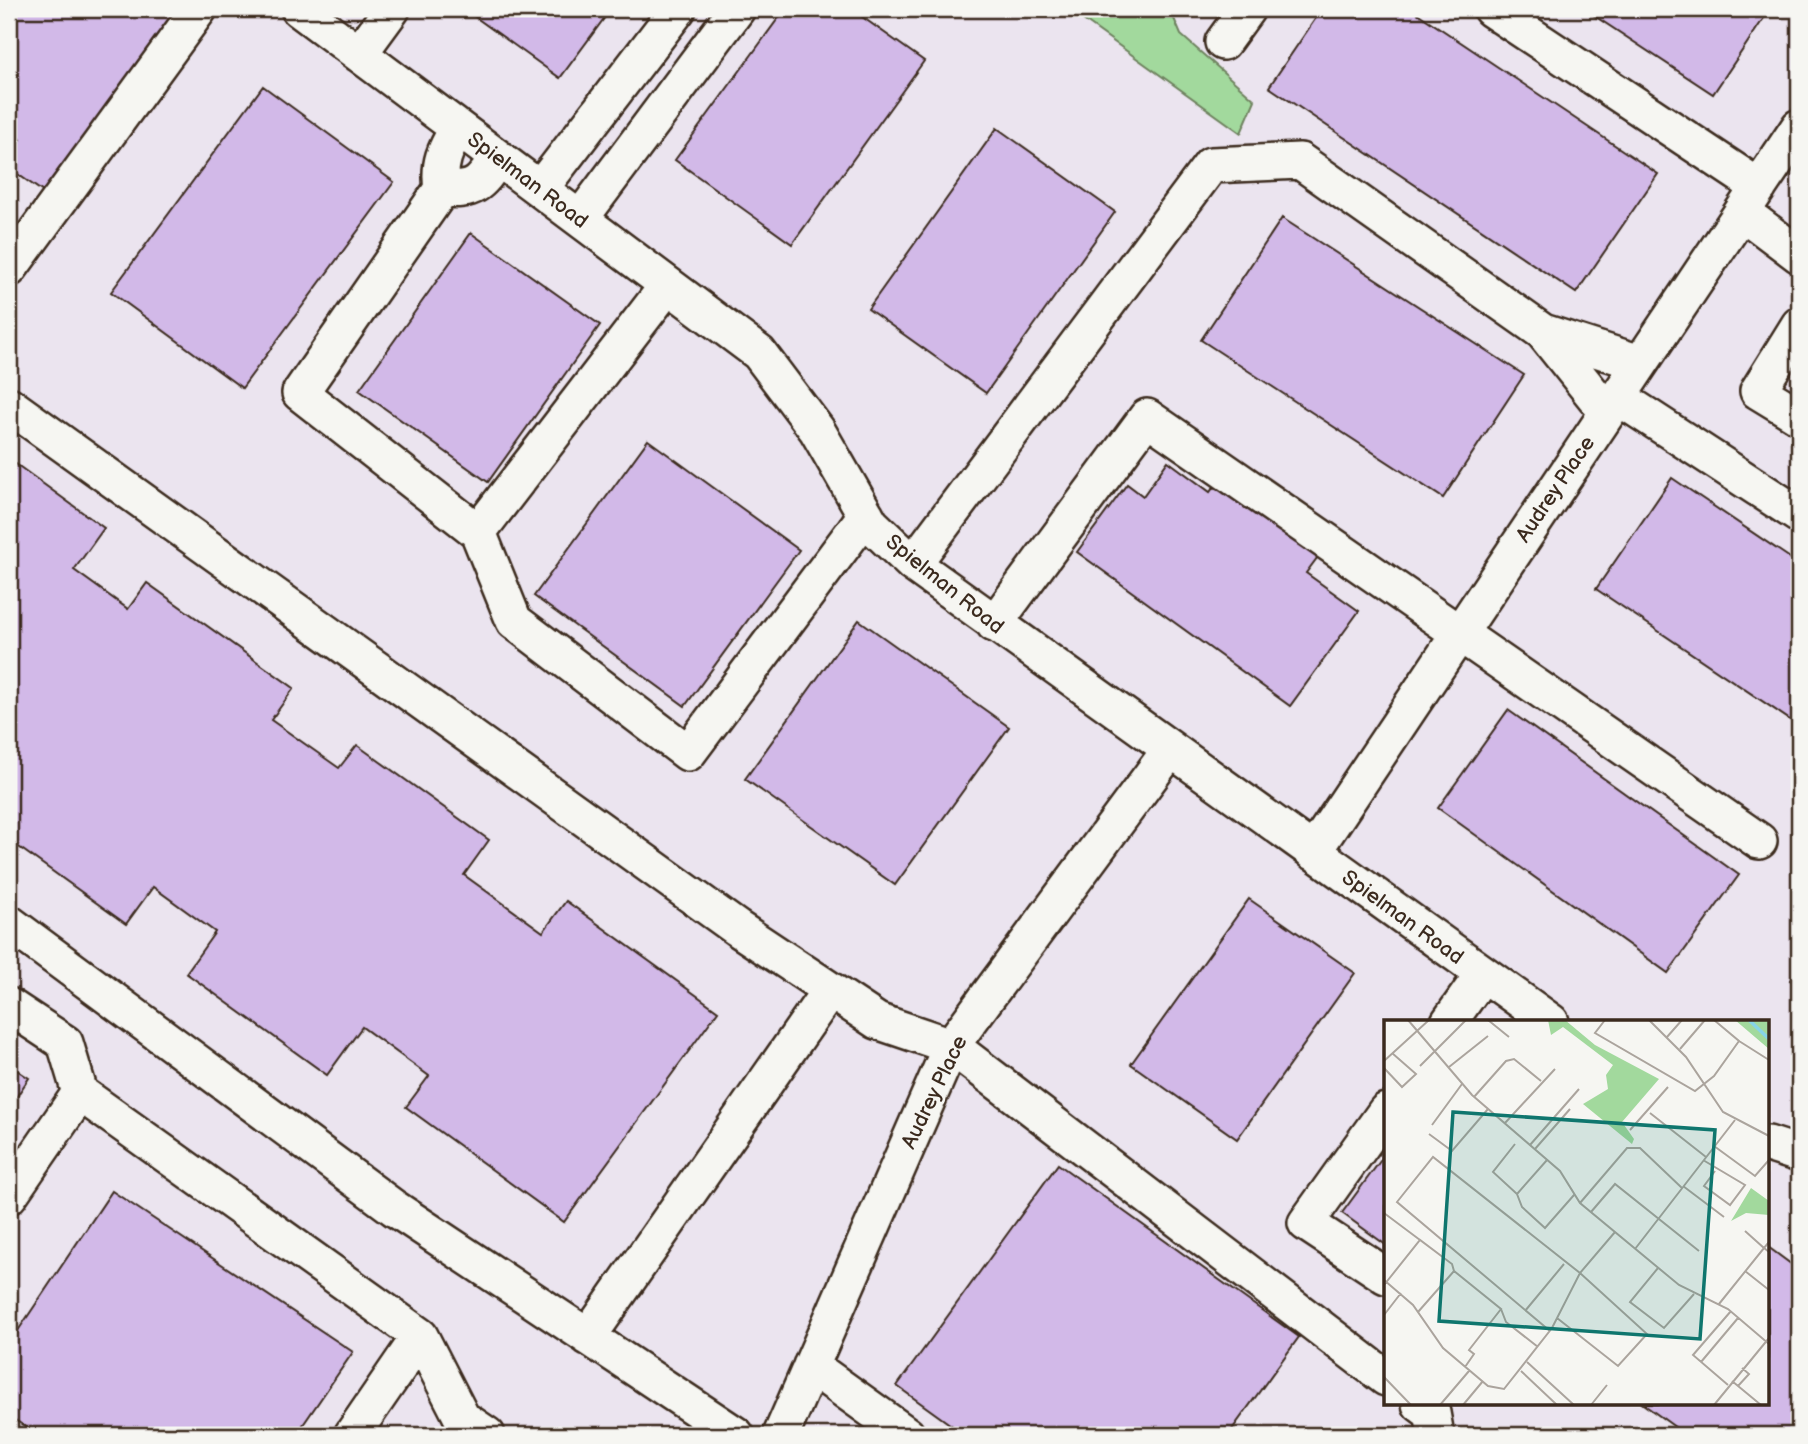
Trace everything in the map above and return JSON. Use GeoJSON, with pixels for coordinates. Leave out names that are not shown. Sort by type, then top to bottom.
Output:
{"type":"FeatureCollection","features":[{"type":"Feature","properties":{"kind":"street"},"geometry":{"type":"LineString","coordinates":[[9,269],[199,9]]}},
{"type":"Feature","properties":{"kind":"street","name":"Spielman Road"},"geometry":{"type":"LineString","coordinates":[[299,9],[759,353],[817,430],[866,515],[913,564],[1547,1020]]}},
{"type":"Feature","properties":{"kind":"street"},"geometry":{"type":"LineString","coordinates":[[359,54],[392,9]]}},
{"type":"Feature","properties":{"kind":"street"},"geometry":{"type":"LineString","coordinates":[[540,189],[678,9]]}},
{"type":"Feature","properties":{"kind":"street"},"geometry":{"type":"LineString","coordinates":[[580,219],[737,9]]}},
{"type":"Feature","properties":{"kind":"street"},"geometry":{"type":"LineString","coordinates":[[1223,42],[1247,9]]}},
{"type":"Feature","properties":{"kind":"street"},"geometry":{"type":"LineString","coordinates":[[1491,9],[1751,199],[1799,255]]}},
{"type":"Feature","properties":{"kind":"street","name":"Audrey Place"},"geometry":{"type":"LineString","coordinates":[[1313,852],[1799,127]]}},
{"type":"Feature","properties":{"kind":"street"},"geometry":{"type":"LineString","coordinates":[[458,128],[443,154],[439,172],[443,189],[300,393],[478,532],[514,621],[688,753],[866,515]]}},
{"type":"Feature","properties":{"kind":"street"},"geometry":{"type":"LineString","coordinates":[[443,189],[466,191],[484,178],[498,158]]}},
{"type":"Feature","properties":{"kind":"street"},"geometry":{"type":"LineString","coordinates":[[913,564],[1211,165],[1300,161],[1542,332],[1612,405],[1799,515]]}},
{"type":"Feature","properties":{"kind":"street"},"geometry":{"type":"LineString","coordinates":[[478,532],[668,285]]}},
{"type":"Feature","properties":{"kind":"street"},"geometry":{"type":"LineString","coordinates":[[1799,326],[1758,391],[1799,416]]}},
{"type":"Feature","properties":{"kind":"street"},"geometry":{"type":"LineString","coordinates":[[1542,332],[1640,363]]}},
{"type":"Feature","properties":{"kind":"street"},"geometry":{"type":"LineString","coordinates":[[9,405],[737,928],[877,1021],[951,1046],[1384,1376]]}},
{"type":"Feature","properties":{"kind":"street"},"geometry":{"type":"LineString","coordinates":[[994,624],[1147,417],[1460,631],[1759,841]]}},
{"type":"Feature","properties":{"kind":"street","name":"Audrey Place"},"geometry":{"type":"LineString","coordinates":[[781,1435],[951,1046],[1170,750]]}},
{"type":"Feature","properties":{"kind":"street"},"geometry":{"type":"LineString","coordinates":[[9,923],[394,1208],[736,1435]]}},
{"type":"Feature","properties":{"kind":"street"},"geometry":{"type":"LineString","coordinates":[[1450,1020],[1483,974]]}},
{"type":"Feature","properties":{"kind":"street"},"geometry":{"type":"LineString","coordinates":[[588,1337],[831,990]]}},
{"type":"Feature","properties":{"kind":"street"},"geometry":{"type":"LineString","coordinates":[[9,1006],[65,1043],[80,1093],[419,1336],[462,1418],[487,1435]]}},
{"type":"Feature","properties":{"kind":"street"},"geometry":{"type":"LineString","coordinates":[[9,1196],[80,1093]]}},
{"type":"Feature","properties":{"kind":"street"},"geometry":{"type":"LineString","coordinates":[[1384,1114],[1306,1223],[1384,1275]]}},
{"type":"Feature","properties":{"kind":"street"},"geometry":{"type":"LineString","coordinates":[[1770,1145],[1799,1154]]}},
{"type":"Feature","properties":{"kind":"street"},"geometry":{"type":"LineString","coordinates":[[352,1435],[419,1336]]}},
{"type":"Feature","properties":{"kind":"street"},"geometry":{"type":"LineString","coordinates":[[811,1366],[907,1435]]}},
{"type":"Feature","properties":{"kind":"shaded area"},"geometry":{"type":"Polygon","coordinates":[[[9,9],[1799,9],[1799,1435],[9,1435],[9,9]]]}},
{"type":"Feature","properties":{"kind":"green space"},"geometry":{"type":"Polygon","coordinates":[[[1068,9],[1170,9],[1181,35],[1255,100],[1241,133],[1068,9]]]}},
{"type":"Feature","properties":{"kind":"building"},"geometry":{"type":"Polygon","coordinates":[[[9,9],[164,9],[174,16],[46,194],[9,168],[9,154],[20,139],[9,131],[9,9]]]}},
{"type":"Feature","properties":{"kind":"building"},"geometry":{"type":"Polygon","coordinates":[[[464,9],[611,9],[560,78],[464,9]]]}},
{"type":"Feature","properties":{"kind":"building"},"geometry":{"type":"Polygon","coordinates":[[[785,9],[851,9],[924,61],[792,244],[675,160],[785,9]]]}},
{"type":"Feature","properties":{"kind":"building"},"geometry":{"type":"Polygon","coordinates":[[[1322,9],[1411,9],[1658,174],[1576,293],[1269,87],[1322,9]]]}},
{"type":"Feature","properties":{"kind":"building"},"geometry":{"type":"Polygon","coordinates":[[[1584,9],[1770,9],[1713,94],[1584,9]]]}},
{"type":"Feature","properties":{"kind":"building"},"geometry":{"type":"Polygon","coordinates":[[[263,86],[394,182],[242,388],[111,292],[263,86]]]}},
{"type":"Feature","properties":{"kind":"building"},"geometry":{"type":"Polygon","coordinates":[[[997,128],[1115,212],[986,393],[868,309],[997,128]]]}},
{"type":"Feature","properties":{"kind":"building"},"geometry":{"type":"Polygon","coordinates":[[[1282,218],[1524,375],[1443,498],[1201,340],[1282,218]]]}},
{"type":"Feature","properties":{"kind":"building"},"geometry":{"type":"Polygon","coordinates":[[[471,233],[600,325],[488,482],[359,390],[471,233]]]}},
{"type":"Feature","properties":{"kind":"building"},"geometry":{"type":"Polygon","coordinates":[[[648,440],[799,550],[685,706],[534,596],[648,440]]]}},
{"type":"Feature","properties":{"kind":"building"},"geometry":{"type":"Polygon","coordinates":[[[9,459],[104,528],[74,570],[128,609],[147,583],[294,688],[271,720],[339,768],[357,745],[489,840],[464,875],[543,932],[566,901],[718,1011],[564,1222],[406,1107],[429,1076],[362,1027],[327,1075],[186,973],[215,932],[153,887],[126,924],[9,840],[9,459]]]}},
{"type":"Feature","properties":{"kind":"building"},"geometry":{"type":"Polygon","coordinates":[[[1168,461],[1210,492],[1219,480],[1320,554],[1306,573],[1359,611],[1290,706],[1077,552],[1127,484],[1143,496],[1168,461]]]}},
{"type":"Feature","properties":{"kind":"building"},"geometry":{"type":"Polygon","coordinates":[[[1672,478],[1799,564],[1799,726],[1596,589],[1672,478]]]}},
{"type":"Feature","properties":{"kind":"building"},"geometry":{"type":"Polygon","coordinates":[[[859,620],[1009,727],[895,885],[745,779],[859,620]]]}},
{"type":"Feature","properties":{"kind":"building"},"geometry":{"type":"Polygon","coordinates":[[[1508,710],[1739,875],[1668,973],[1438,808],[1508,710]]]}},
{"type":"Feature","properties":{"kind":"building"},"geometry":{"type":"Polygon","coordinates":[[[1249,899],[1355,973],[1237,1139],[1131,1064],[1249,899]]]}},
{"type":"Feature","properties":{"kind":"building"},"geometry":{"type":"Polygon","coordinates":[[[1799,967],[1799,987],[1790,980],[1799,967]]]}},
{"type":"Feature","properties":{"kind":"building"},"geometry":{"type":"Polygon","coordinates":[[[9,1065],[29,1078],[9,1108],[9,1065]]]}},
{"type":"Feature","properties":{"kind":"building"},"geometry":{"type":"Polygon","coordinates":[[[1384,1156],[1384,1244],[1342,1213],[1384,1156]]]}},
{"type":"Feature","properties":{"kind":"building"},"geometry":{"type":"Polygon","coordinates":[[[1058,1164],[1299,1337],[1228,1435],[965,1435],[897,1386],[1058,1164]]]}},
{"type":"Feature","properties":{"kind":"building"},"geometry":{"type":"Polygon","coordinates":[[[112,1191],[353,1352],[296,1435],[38,1435],[9,1416],[9,1344],[112,1191]]]}},
{"type":"Feature","properties":{"kind":"building"},"geometry":{"type":"Polygon","coordinates":[[[1770,1248],[1799,1270],[1799,1435],[1686,1435],[1646,1406],[1770,1406],[1770,1248]]]}}]}
